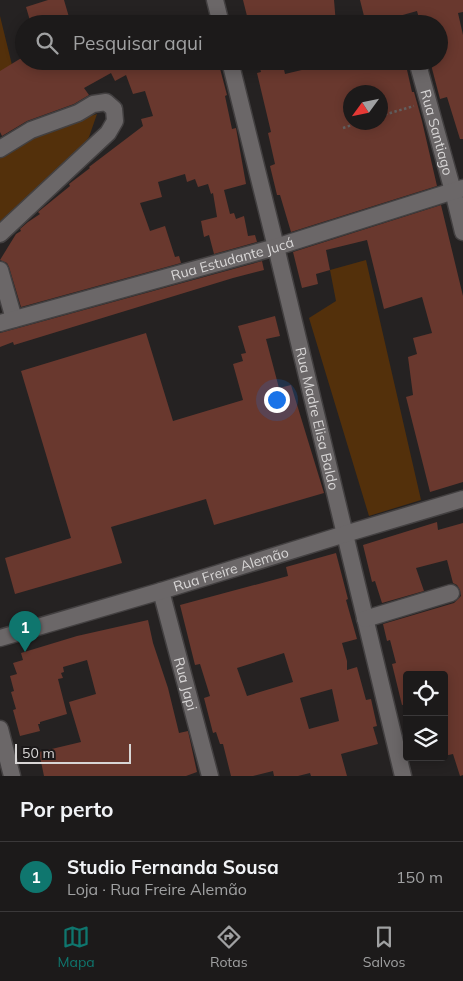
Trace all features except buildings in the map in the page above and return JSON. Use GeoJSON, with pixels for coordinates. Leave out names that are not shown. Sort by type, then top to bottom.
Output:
{"type":"FeatureCollection","features":[{"type":"Feature","properties":{"kind":"street"},"geometry":{"type":"LineString","coordinates":[[215,0],[218,15]]}},
{"type":"Feature","properties":{"kind":"street","name":"Rua Madre Elisa Baldo"},"geometry":{"type":"LineString","coordinates":[[232,70],[403,776]]}},
{"type":"Feature","properties":{"kind":"street","name":"Rua Santiago"},"geometry":{"type":"LineString","coordinates":[[419,70],[428,102],[458,189],[463,232]]}},
{"type":"Feature","properties":{"kind":"street"},"geometry":{"type":"LineString","coordinates":[[0,149],[31,130],[70,116],[94,104],[106,102],[114,109],[114,121],[108,133],[0,234]]}},
{"type":"Feature","properties":{"kind":"street","name":"Rua Estudante Jucá"},"geometry":{"type":"LineString","coordinates":[[7,321],[276,247],[458,189]]}},
{"type":"Feature","properties":{"kind":"street"},"geometry":{"type":"LineString","coordinates":[[0,270],[7,321]]}},
{"type":"Feature","properties":{"kind":"street","name":"Rua Freire Alemão"},"geometry":{"type":"LineString","coordinates":[[0,638],[463,499]]}},
{"type":"Feature","properties":{"kind":"street","name":"Rua Japi"},"geometry":{"type":"LineString","coordinates":[[161,591],[210,776]]}},
{"type":"Feature","properties":{"kind":"street"},"geometry":{"type":"LineString","coordinates":[[365,619],[451,593]]}},
{"type":"Feature","properties":{"kind":"street"},"geometry":{"type":"LineString","coordinates":[[0,729],[12,776]]}},
{"type":"Feature","properties":{"kind":"path"},"geometry":{"type":"LineString","coordinates":[[388,114],[428,102]]}},
{"type":"Feature","properties":{"kind":"shaded area"},"geometry":{"type":"Polygon","coordinates":[[[0,16],[12,65],[0,73],[0,16]]]}},
{"type":"Feature","properties":{"kind":"shaded area"},"geometry":{"type":"Polygon","coordinates":[[[97,114],[89,137],[69,164],[0,222],[0,154],[39,132],[97,114]]]}},
{"type":"Feature","properties":{"kind":"shaded area"},"geometry":{"type":"Polygon","coordinates":[[[366,260],[421,500],[369,516],[309,318],[336,301],[330,270],[366,260]]]}},
{"type":"Feature","properties":{"kind":"place","name":"Studio Fernanda Sousa"},"geometry":{"type":"Point","coordinates":[25,652]}}]}
